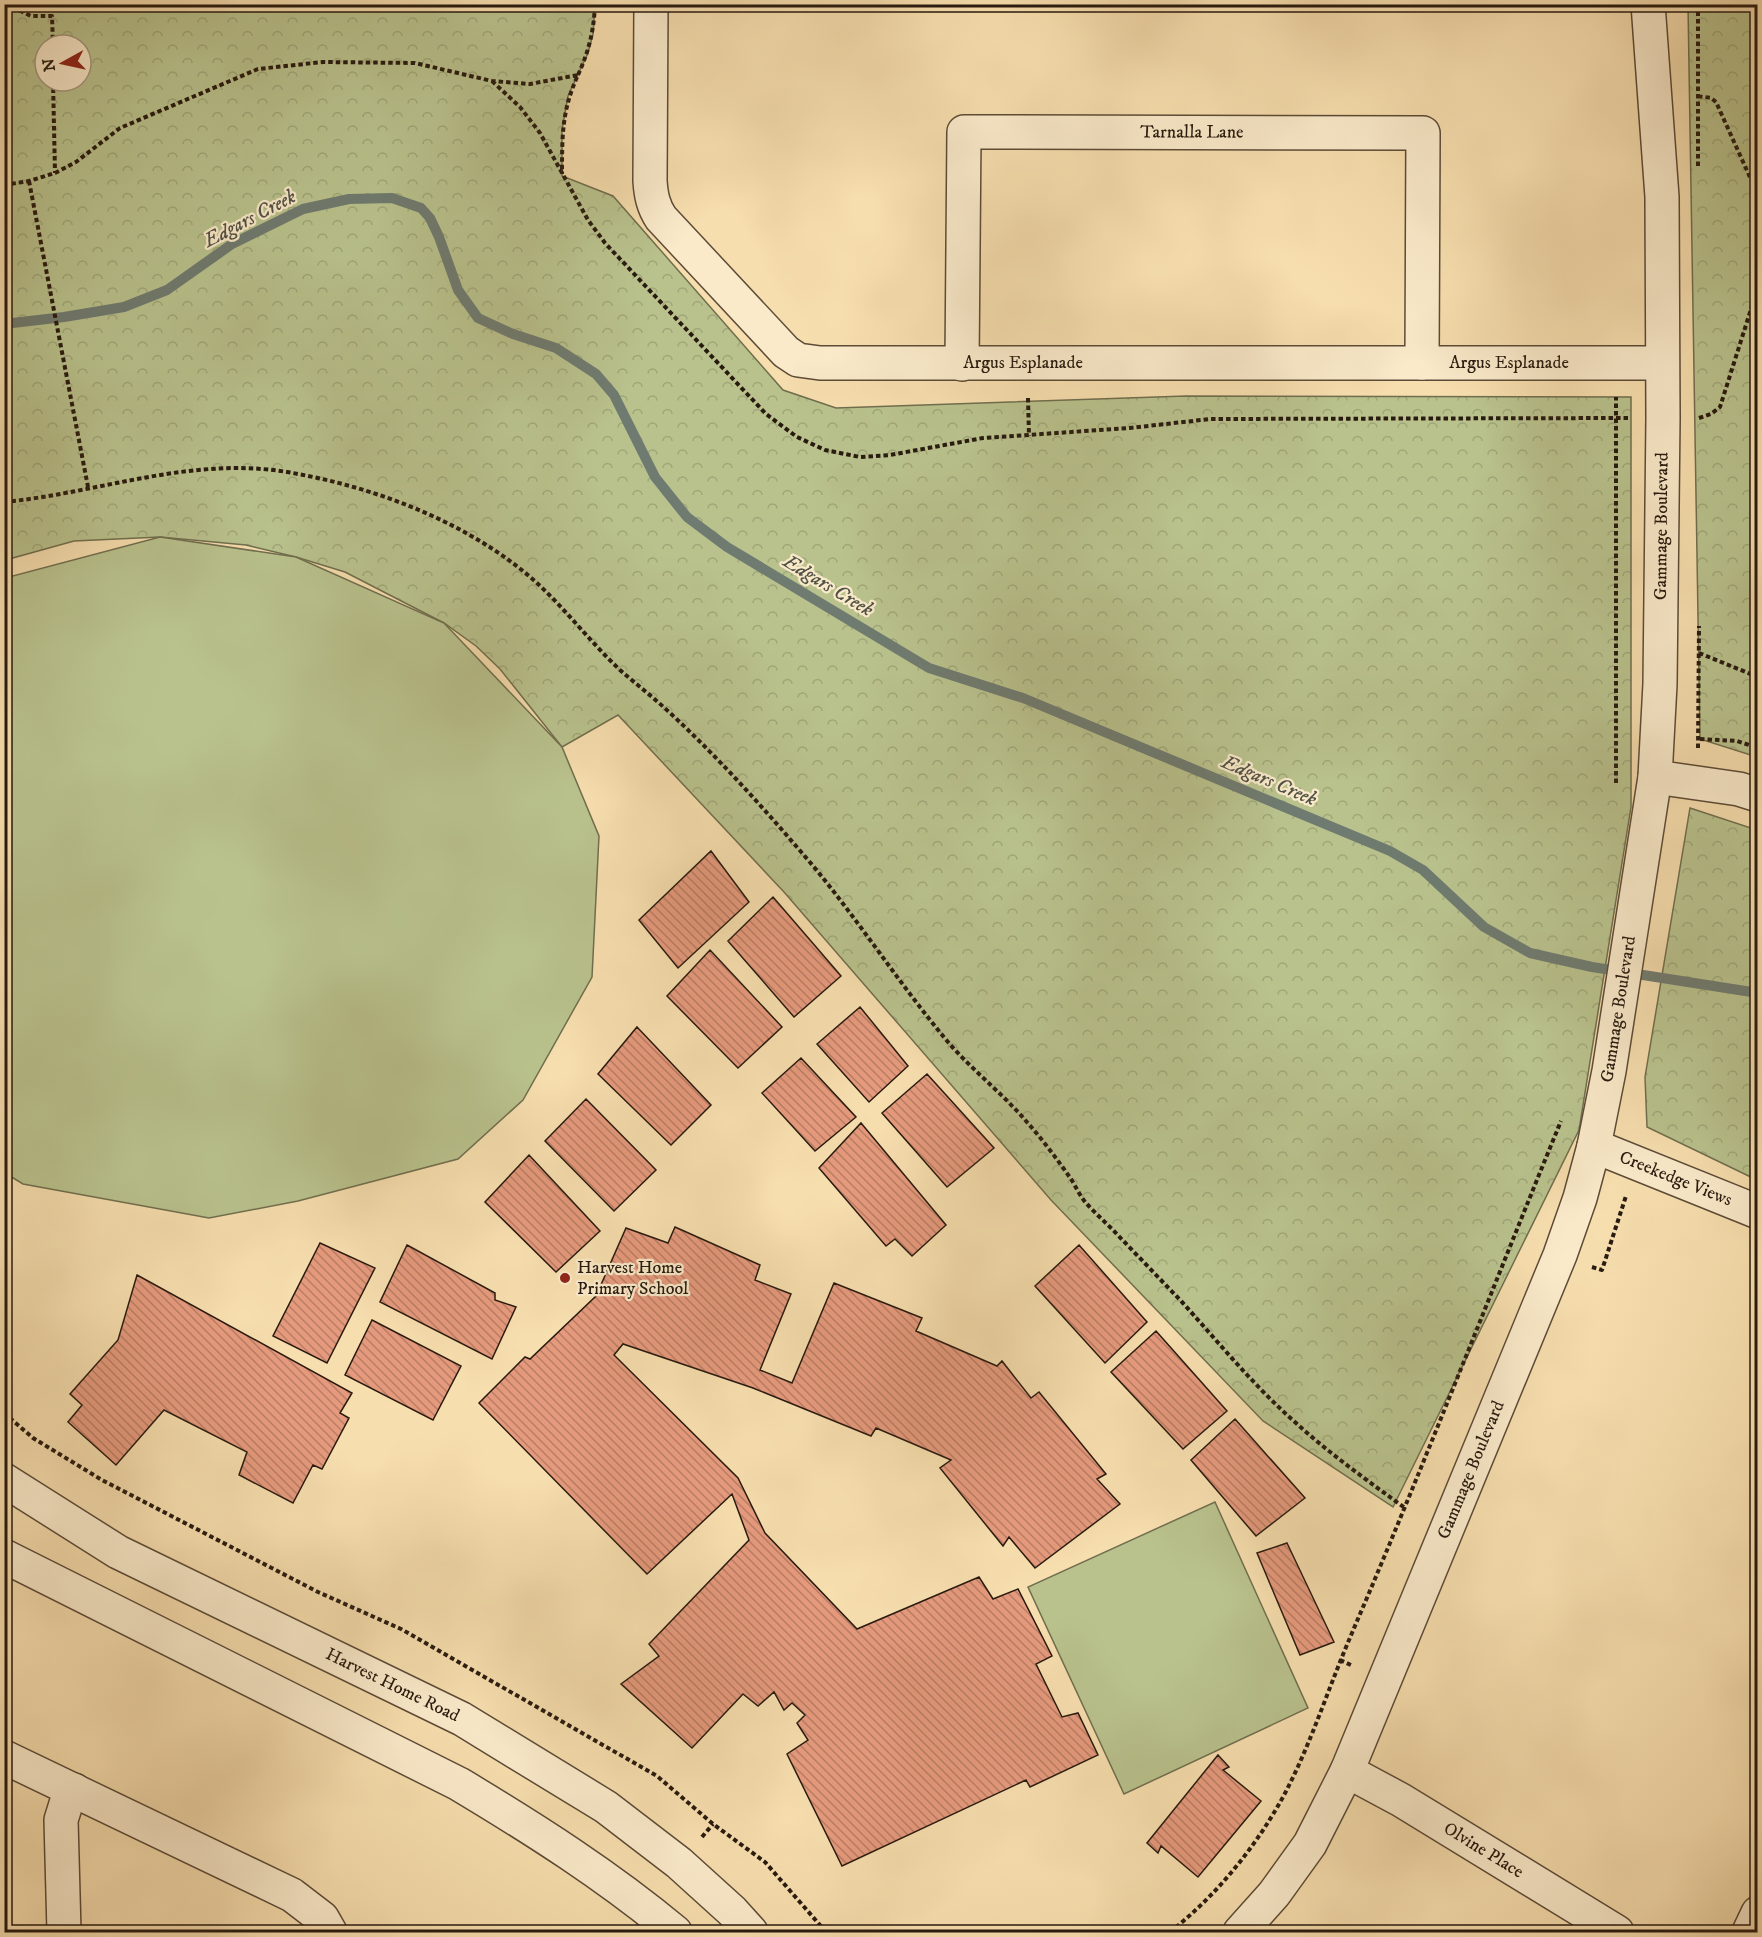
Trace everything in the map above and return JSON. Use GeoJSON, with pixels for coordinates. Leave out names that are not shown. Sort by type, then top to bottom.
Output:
{"type":"FeatureCollection","features":[{"type":"Feature","properties":{"kind":"street","name":"Argus Esplanade"},"geometry":{"type":"LineString","coordinates":[[651,4],[651,197],[661,218],[786,352],[798,360],[820,363],[962,364],[1662,363]]}},
{"type":"Feature","properties":{"kind":"street","name":"Gammage Boulevard"},"geometry":{"type":"LineString","coordinates":[[1240,1932],[1274,1894],[1310,1844],[1347,1771],[1560,1255],[1580,1198],[1594,1146],[1655,777],[1660,684],[1662,197],[1648,4]]}},
{"type":"Feature","properties":{"kind":"street","name":"Tarnalla Lane"},"geometry":{"type":"LineString","coordinates":[[962,364],[964,132],[1423,133],[1422,363]]}},
{"type":"Feature","properties":{"kind":"street"},"geometry":{"type":"LineString","coordinates":[[1655,777],[1739,789],[1758,795]]}},
{"type":"Feature","properties":{"kind":"street","name":"Creekedge Views"},"geometry":{"type":"LineString","coordinates":[[1594,1146],[1758,1212]]}},
{"type":"Feature","properties":{"kind":"street","name":"Harvest Home Road"},"geometry":{"type":"LineString","coordinates":[[4,1480],[118,1552],[462,1719],[606,1807],[679,1863],[732,1911],[751,1932]]}},
{"type":"Feature","properties":{"kind":"street"},"geometry":{"type":"LineString","coordinates":[[4,1556],[459,1784],[578,1859],[643,1905],[675,1932]]}},
{"type":"Feature","properties":{"kind":"street"},"geometry":{"type":"LineString","coordinates":[[4,1757],[292,1895],[322,1918],[330,1932]]}},
{"type":"Feature","properties":{"kind":"street","name":"Olvine Place"},"geometry":{"type":"LineString","coordinates":[[1347,1771],[1401,1800],[1617,1932]]}},
{"type":"Feature","properties":{"kind":"street"},"geometry":{"type":"LineString","coordinates":[[64,1932],[61,1820],[74,1790]]}},
{"type":"Feature","properties":{"kind":"street"},"geometry":{"type":"LineString","coordinates":[[1749,1932],[1758,1913]]}},
{"type":"Feature","properties":{"kind":"path"},"geometry":{"type":"LineString","coordinates":[[6,4],[31,16],[52,16],[52,33]]}},
{"type":"Feature","properties":{"kind":"path"},"geometry":{"type":"LineString","coordinates":[[562,176],[562,130],[568,96],[588,52],[593,34],[595,4]]}},
{"type":"Feature","properties":{"kind":"path"},"geometry":{"type":"LineString","coordinates":[[1698,9],[1706,4]]}},
{"type":"Feature","properties":{"kind":"path"},"geometry":{"type":"LineString","coordinates":[[4,184],[29,181],[55,173],[76,162],[120,128],[258,69],[322,62],[415,63],[492,81],[530,84],[578,75]]}},
{"type":"Feature","properties":{"kind":"path"},"geometry":{"type":"LineString","coordinates":[[53,93],[55,173]]}},
{"type":"Feature","properties":{"kind":"path"},"geometry":{"type":"LineString","coordinates":[[1698,96],[1711,98],[1716,102],[1758,195]]}},
{"type":"Feature","properties":{"kind":"path"},"geometry":{"type":"LineString","coordinates":[[29,181],[88,487]]}},
{"type":"Feature","properties":{"kind":"path"},"geometry":{"type":"LineString","coordinates":[[1698,418],[1711,414],[1720,407],[1758,287]]}},
{"type":"Feature","properties":{"kind":"path"},"geometry":{"type":"LineString","coordinates":[[1615,362],[1615,794]]}},
{"type":"Feature","properties":{"kind":"path"},"geometry":{"type":"LineString","coordinates":[[4,502],[74,492],[88,487],[150,475],[184,471],[227,469],[283,471],[328,481],[393,500],[444,521],[488,546],[524,572],[561,607],[621,671],[668,710],[765,811],[814,867],[953,1047],[1024,1119],[1071,1179],[1085,1202],[1250,1378],[1293,1421],[1333,1455],[1405,1508]]}},
{"type":"Feature","properties":{"kind":"path"},"geometry":{"type":"LineString","coordinates":[[1699,653],[1758,677]]}},
{"type":"Feature","properties":{"kind":"path"},"geometry":{"type":"LineString","coordinates":[[1700,739],[1737,741],[1758,748]]}},
{"type":"Feature","properties":{"kind":"path"},"geometry":{"type":"LineString","coordinates":[[1170,1932],[1188,1919],[1218,1888],[1254,1843],[1284,1796],[1405,1508],[1562,1117]]}},
{"type":"Feature","properties":{"kind":"path"},"geometry":{"type":"LineString","coordinates":[[1602,1270],[1625,1200],[1632,1161]]}},
{"type":"Feature","properties":{"kind":"path"},"geometry":{"type":"LineString","coordinates":[[4,1413],[33,1438],[102,1480],[318,1592],[401,1629],[657,1776],[714,1824],[765,1862],[826,1932]]}},
{"type":"Feature","properties":{"kind":"green space"},"geometry":{"type":"Polygon","coordinates":[[[5,5],[595,5],[593,34],[588,53],[568,96],[562,130],[562,176],[613,196],[783,390],[836,408],[1186,396],[1631,397],[1631,807],[1579,1130],[1393,1507],[1263,1421],[1051,1200],[784,892],[618,715],[562,747],[500,669],[476,646],[444,623],[345,572],[296,557],[246,545],[160,537],[74,541],[9,559],[5,549],[5,5]]]}},
{"type":"Feature","properties":{"kind":"green space"},"geometry":{"type":"Polygon","coordinates":[[[1688,5],[1757,5],[1757,757],[1700,739],[1688,5]]]}},
{"type":"Feature","properties":{"kind":"green space"},"geometry":{"type":"Polygon","coordinates":[[[160,537],[296,557],[444,623],[562,747],[599,836],[592,977],[523,1100],[458,1159],[298,1201],[209,1218],[23,1184],[5,1173],[5,578],[160,537]]]}},
{"type":"Feature","properties":{"kind":"green space"},"geometry":{"type":"Polygon","coordinates":[[[1690,808],[1757,830],[1757,1180],[1647,1127],[1645,1077],[1690,808]]]}},
{"type":"Feature","properties":{"kind":"green space"},"geometry":{"type":"Polygon","coordinates":[[[1215,1502],[1308,1708],[1124,1794],[1028,1587],[1215,1502]]]}},
{"type":"Feature","properties":{"kind":"building"},"geometry":{"type":"Polygon","coordinates":[[[711,851],[749,902],[678,968],[639,920],[711,851]]]}},
{"type":"Feature","properties":{"kind":"building"},"geometry":{"type":"Polygon","coordinates":[[[773,897],[841,976],[794,1017],[728,941],[773,897]]]}},
{"type":"Feature","properties":{"kind":"building"},"geometry":{"type":"Polygon","coordinates":[[[710,950],[782,1027],[738,1068],[667,996],[710,950]]]}},
{"type":"Feature","properties":{"kind":"building"},"geometry":{"type":"Polygon","coordinates":[[[860,1007],[908,1066],[869,1102],[817,1044],[860,1007]]]}},
{"type":"Feature","properties":{"kind":"building"},"geometry":{"type":"Polygon","coordinates":[[[637,1027],[711,1105],[671,1145],[598,1074],[637,1027]]]}},
{"type":"Feature","properties":{"kind":"building"},"geometry":{"type":"Polygon","coordinates":[[[801,1058],[856,1117],[815,1151],[762,1093],[801,1058]]]}},
{"type":"Feature","properties":{"kind":"building"},"geometry":{"type":"Polygon","coordinates":[[[927,1074],[994,1148],[947,1187],[882,1113],[927,1074]]]}},
{"type":"Feature","properties":{"kind":"building"},"geometry":{"type":"Polygon","coordinates":[[[586,1099],[656,1170],[614,1211],[545,1141],[586,1099]]]}},
{"type":"Feature","properties":{"kind":"building"},"geometry":{"type":"Polygon","coordinates":[[[861,1123],[946,1225],[912,1256],[895,1239],[886,1246],[819,1168],[861,1123]]]}},
{"type":"Feature","properties":{"kind":"building"},"geometry":{"type":"Polygon","coordinates":[[[529,1155],[600,1231],[556,1272],[485,1202],[529,1155]]]}},
{"type":"Feature","properties":{"kind":"building"},"geometry":{"type":"Polygon","coordinates":[[[675,1227],[760,1265],[755,1280],[791,1294],[760,1370],[792,1383],[834,1283],[922,1318],[916,1331],[997,1366],[1002,1361],[1031,1398],[1039,1392],[1106,1474],[1097,1479],[1120,1504],[1035,1568],[1009,1537],[1003,1546],[940,1468],[951,1460],[876,1428],[871,1436],[753,1388],[623,1344],[614,1355],[738,1478],[765,1533],[857,1629],[979,1577],[993,1599],[1018,1589],[1052,1656],[1036,1664],[1062,1717],[1078,1713],[1098,1755],[1030,1787],[1026,1780],[842,1866],[787,1754],[808,1740],[797,1723],[805,1715],[792,1703],[784,1710],[774,1692],[758,1706],[743,1694],[692,1748],[621,1684],[659,1656],[649,1644],[749,1540],[732,1494],[647,1574],[479,1403],[525,1357],[530,1359],[596,1296],[626,1228],[668,1243],[675,1227]]]}},
{"type":"Feature","properties":{"kind":"building"},"geometry":{"type":"Polygon","coordinates":[[[320,1243],[375,1268],[327,1363],[273,1336],[320,1243]]]}},
{"type":"Feature","properties":{"kind":"building"},"geometry":{"type":"Polygon","coordinates":[[[407,1245],[495,1293],[495,1300],[516,1307],[492,1359],[380,1302],[407,1245]]]}},
{"type":"Feature","properties":{"kind":"building"},"geometry":{"type":"Polygon","coordinates":[[[1079,1245],[1147,1322],[1105,1363],[1035,1286],[1079,1245]]]}},
{"type":"Feature","properties":{"kind":"building"},"geometry":{"type":"Polygon","coordinates":[[[137,1275],[352,1393],[340,1413],[349,1418],[322,1469],[313,1465],[293,1503],[239,1475],[247,1452],[164,1410],[116,1465],[68,1422],[82,1405],[70,1394],[118,1340],[137,1275]]]}},
{"type":"Feature","properties":{"kind":"building"},"geometry":{"type":"Polygon","coordinates":[[[372,1320],[461,1366],[433,1420],[345,1375],[372,1320]]]}},
{"type":"Feature","properties":{"kind":"building"},"geometry":{"type":"Polygon","coordinates":[[[1156,1331],[1227,1411],[1183,1449],[1111,1372],[1156,1331]]]}},
{"type":"Feature","properties":{"kind":"building"},"geometry":{"type":"Polygon","coordinates":[[[1235,1419],[1305,1498],[1256,1536],[1191,1460],[1235,1419]]]}},
{"type":"Feature","properties":{"kind":"building"},"geometry":{"type":"Polygon","coordinates":[[[1287,1543],[1334,1642],[1300,1655],[1257,1553],[1287,1543]]]}},
{"type":"Feature","properties":{"kind":"building"},"geometry":{"type":"Polygon","coordinates":[[[1218,1755],[1229,1767],[1223,1770],[1261,1801],[1198,1877],[1161,1846],[1158,1853],[1147,1843],[1218,1755]]]}},
{"type":"Feature","properties":{"kind":"waterway","name":"Edgars Creek"},"geometry":{"type":"LineString","coordinates":[[4,324],[124,307],[167,290],[232,244],[303,209],[349,199],[392,198],[421,208],[430,218],[439,237],[458,290],[478,318],[513,334],[556,348],[596,374],[614,395],[655,477],[687,517],[727,547],[929,668],[1023,698],[1390,851],[1423,870],[1484,927],[1530,953],[1592,967],[1758,993]]}},
{"type":"Feature","properties":{"kind":"place","name":"Harvest Home Primary School"},"geometry":{"type":"Point","coordinates":[565,1278]}}]}
